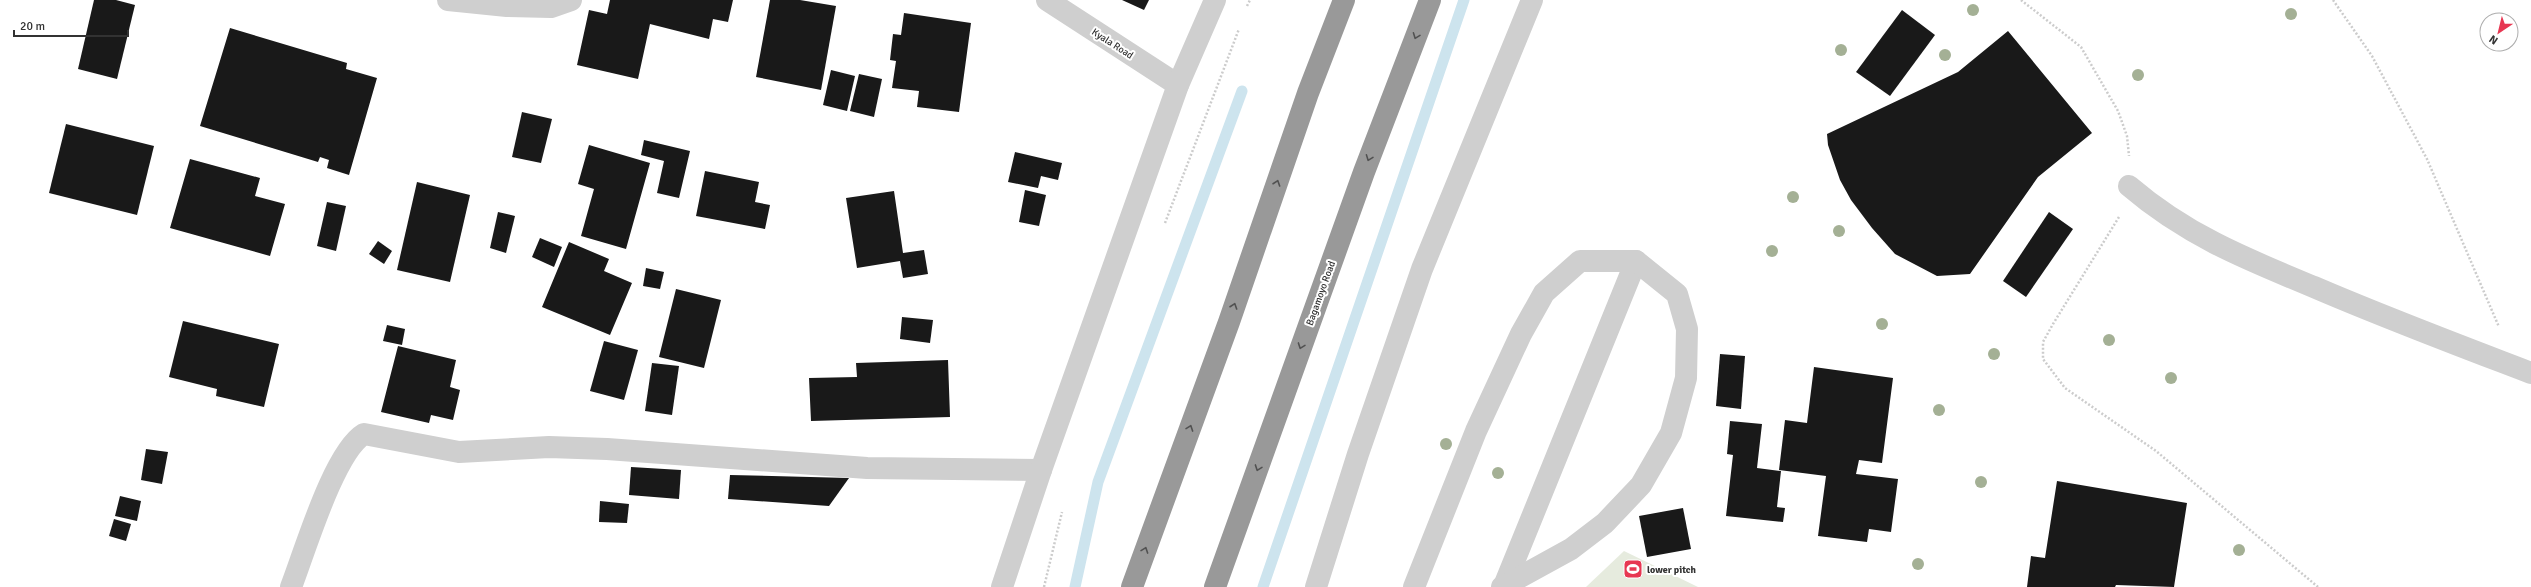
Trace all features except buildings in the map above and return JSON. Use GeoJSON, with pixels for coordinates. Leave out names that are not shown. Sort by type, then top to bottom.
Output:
{"type":"FeatureCollection","features":[{"type":"Feature","properties":{"kind":"highway"},"geometry":{"type":"LineString","coordinates":[[1132,587],[1229,322],[1308,93],[1344,0]]}},
{"type":"Feature","properties":{"kind":"highway","name":"Bagamoyo Road"},"geometry":{"type":"LineString","coordinates":[[1216,587],[1364,172],[1430,0]]}},
{"type":"Feature","properties":{"kind":"street"},"geometry":{"type":"LineString","coordinates":[[448,0],[507,6],[551,7],[572,0]]}},
{"type":"Feature","properties":{"kind":"street","name":"Kyala Road"},"geometry":{"type":"LineString","coordinates":[[1047,0],[1178,85]]}},
{"type":"Feature","properties":{"kind":"street"},"geometry":{"type":"LineString","coordinates":[[1002,587],[1041,470],[1178,85],[1215,0]]}},
{"type":"Feature","properties":{"kind":"street"},"geometry":{"type":"LineString","coordinates":[[1316,587],[1358,454],[1422,269],[1532,0]]}},
{"type":"Feature","properties":{"kind":"street"},"geometry":{"type":"LineString","coordinates":[[2129,186],[2156,209],[2191,232],[2268,268],[2391,320],[2524,370]]}},
{"type":"Feature","properties":{"kind":"street"},"geometry":{"type":"LineString","coordinates":[[1414,587],[1476,431],[1521,334],[1544,293],[1580,261],[1636,261],[1677,294],[1687,329],[1686,378],[1671,433],[1641,484],[1605,523],[1571,549],[1503,586]]}},
{"type":"Feature","properties":{"kind":"street"},"geometry":{"type":"LineString","coordinates":[[1503,586],[1636,261]]}},
{"type":"Feature","properties":{"kind":"street"},"geometry":{"type":"LineString","coordinates":[[291,587],[336,469],[354,439],[364,434],[459,452],[549,447],[593,448],[867,468],[1041,470]]}},
{"type":"Feature","properties":{"kind":"path"},"geometry":{"type":"LineString","coordinates":[[1244,14],[1250,0]]}},
{"type":"Feature","properties":{"kind":"path"},"geometry":{"type":"LineString","coordinates":[[2021,0],[2081,47],[2110,98],[2127,136],[2129,186],[2118,222],[2043,342],[2043,359],[2065,388],[2156,451],[2318,587]]}},
{"type":"Feature","properties":{"kind":"path"},"geometry":{"type":"LineString","coordinates":[[2333,0],[2372,56],[2427,159],[2524,370]]}},
{"type":"Feature","properties":{"kind":"path"},"geometry":{"type":"LineString","coordinates":[[1162,228],[1242,21]]}},
{"type":"Feature","properties":{"kind":"path"},"geometry":{"type":"LineString","coordinates":[[1044,587],[1064,505]]}},
{"type":"Feature","properties":{"kind":"shaded area","name":"lower pitch"},"geometry":{"type":"Polygon","coordinates":[[[1624,551],[1698,587],[1586,587],[1624,551]]]}},
{"type":"Feature","properties":{"kind":"waterway"},"geometry":{"type":"LineString","coordinates":[[1263,587],[1464,0]]}},
{"type":"Feature","properties":{"kind":"waterway"},"geometry":{"type":"LineString","coordinates":[[1075,587],[1098,482],[1242,91]]}},
{"type":"Feature","properties":{"kind":"place","name":"lower pitch"},"geometry":{"type":"Point","coordinates":[1633,569]}}]}
